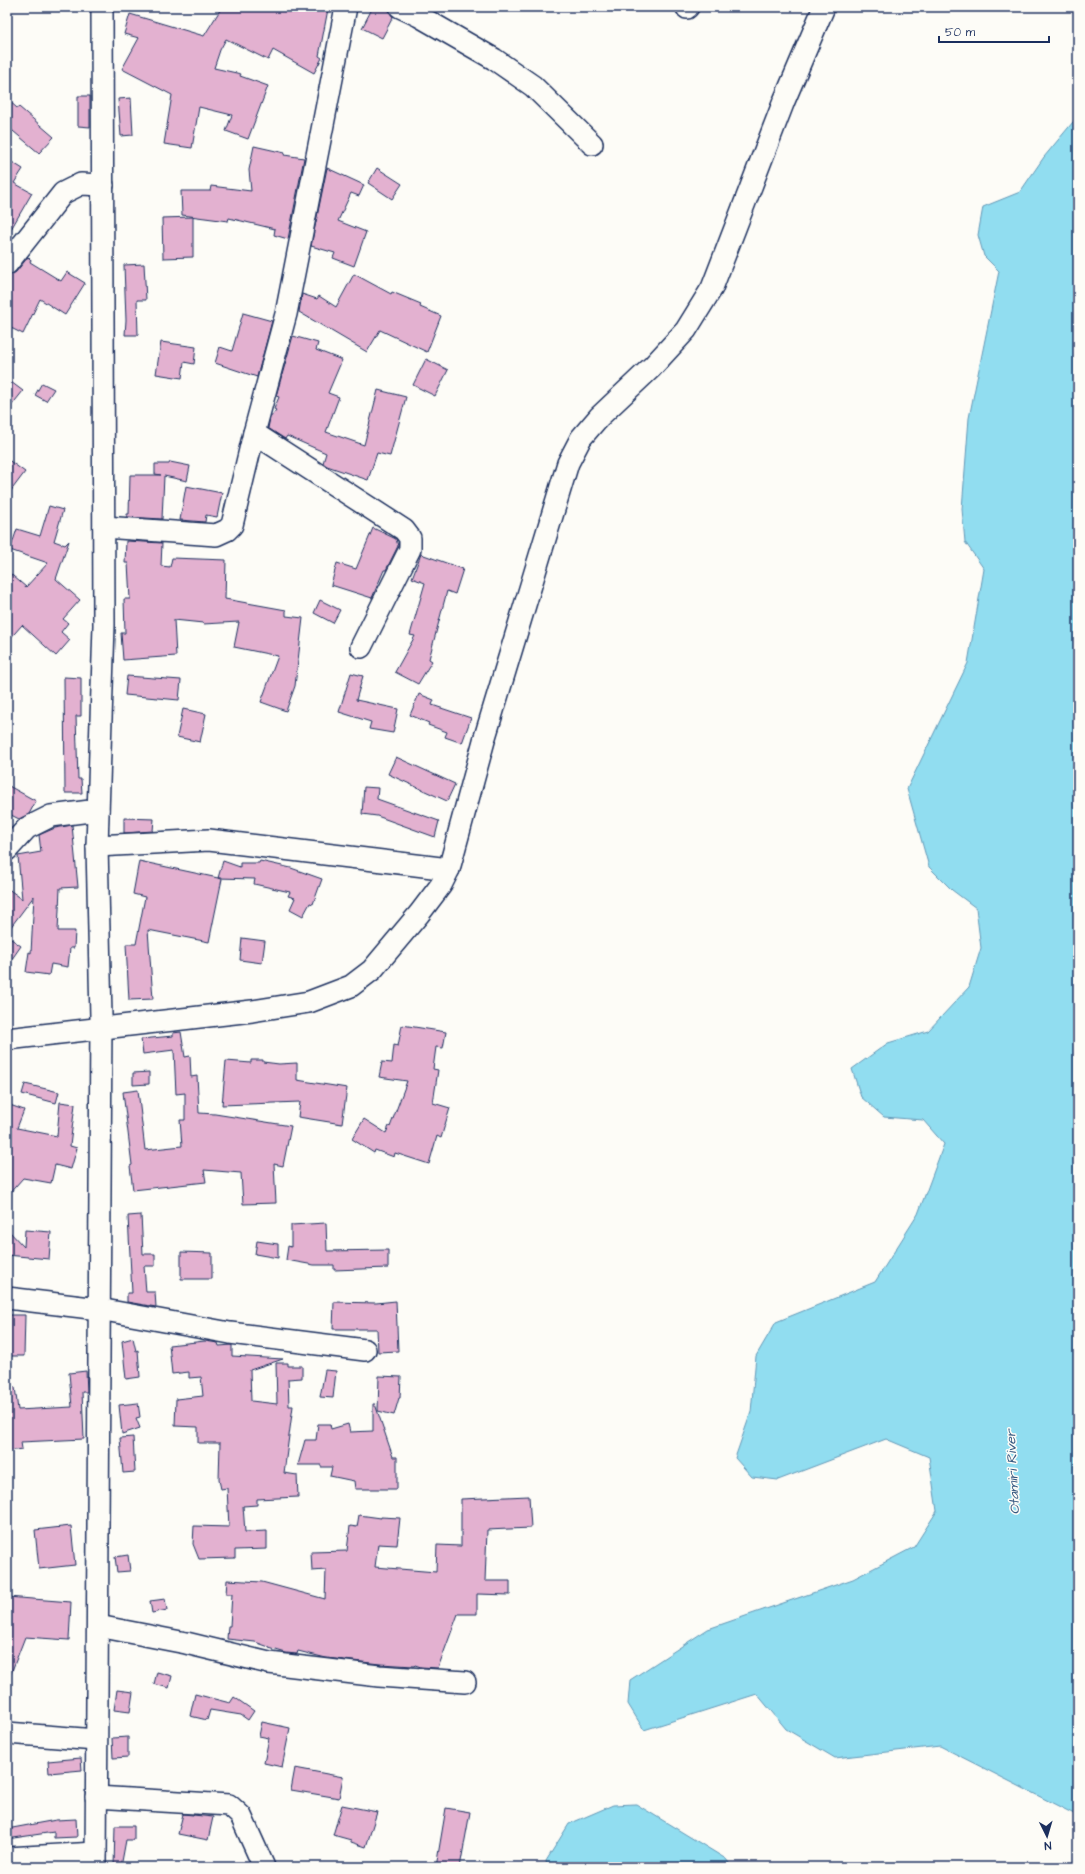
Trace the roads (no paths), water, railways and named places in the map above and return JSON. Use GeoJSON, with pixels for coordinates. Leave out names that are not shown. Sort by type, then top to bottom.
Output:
{"type":"FeatureCollection","features":[{"type":"Feature","properties":{"kind":"street"},"geometry":{"type":"LineString","coordinates":[[7,1858],[96,1860],[101,1029],[97,846],[104,624],[102,7]]}},
{"type":"Feature","properties":{"kind":"street"},"geometry":{"type":"LineString","coordinates":[[104,527],[216,535],[227,530],[232,525],[254,433],[286,314],[346,7]]}},
{"type":"Feature","properties":{"kind":"street"},"geometry":{"type":"LineString","coordinates":[[400,7],[419,16],[494,59],[533,86],[592,144]]}},
{"type":"Feature","properties":{"kind":"street"},"geometry":{"type":"LineString","coordinates":[[7,1039],[252,1011],[309,1002],[351,986],[372,970],[419,914],[441,885],[449,869],[487,730],[568,462],[581,438],[599,417],[652,367],[686,330],[712,288],[784,101],[824,7]]}},
{"type":"Feature","properties":{"kind":"street"},"geometry":{"type":"LineString","coordinates":[[7,264],[63,193],[81,184],[103,185]]}},
{"type":"Feature","properties":{"kind":"street"},"geometry":{"type":"LineString","coordinates":[[254,433],[404,530],[410,538],[410,549],[361,647]]}},
{"type":"Feature","properties":{"kind":"street"},"geometry":{"type":"LineString","coordinates":[[7,850],[27,828],[51,816],[98,810]]}},
{"type":"Feature","properties":{"kind":"street"},"geometry":{"type":"LineString","coordinates":[[97,846],[209,840],[449,869]]}},
{"type":"Feature","properties":{"kind":"street"},"geometry":{"type":"LineString","coordinates":[[7,1298],[99,1309],[230,1333],[366,1350]]}},
{"type":"Feature","properties":{"kind":"street"},"geometry":{"type":"LineString","coordinates":[[98,1626],[186,1643],[270,1663],[379,1676],[465,1682]]}},
{"type":"Feature","properties":{"kind":"street"},"geometry":{"type":"LineString","coordinates":[[7,1733],[96,1740]]}},
{"type":"Feature","properties":{"kind":"street"},"geometry":{"type":"LineString","coordinates":[[96,1798],[228,1805],[241,1816],[264,1867]]}},
{"type":"Feature","properties":{"kind":"water","name":"Otamiri River"},"geometry":{"type":"Polygon","coordinates":[[[1078,116],[1078,1816],[940,1746],[835,1758],[786,1729],[757,1694],[644,1730],[628,1704],[630,1680],[708,1629],[853,1579],[914,1547],[937,1511],[929,1457],[886,1439],[778,1480],[752,1477],[735,1458],[751,1412],[756,1356],[776,1322],[875,1282],[918,1214],[944,1144],[923,1120],[884,1117],[861,1097],[852,1069],[888,1043],[928,1031],[969,987],[981,948],[976,908],[952,890],[929,867],[907,789],[968,663],[984,569],[965,542],[962,509],[969,418],[999,271],[984,256],[978,235],[983,207],[1020,192],[1044,157],[1078,116]]]}},
{"type":"Feature","properties":{"kind":"water"},"geometry":{"type":"Polygon","coordinates":[[[636,1804],[726,1859],[732,1867],[547,1867],[546,1861],[569,1824],[613,1805],[636,1804]]]}}]}
